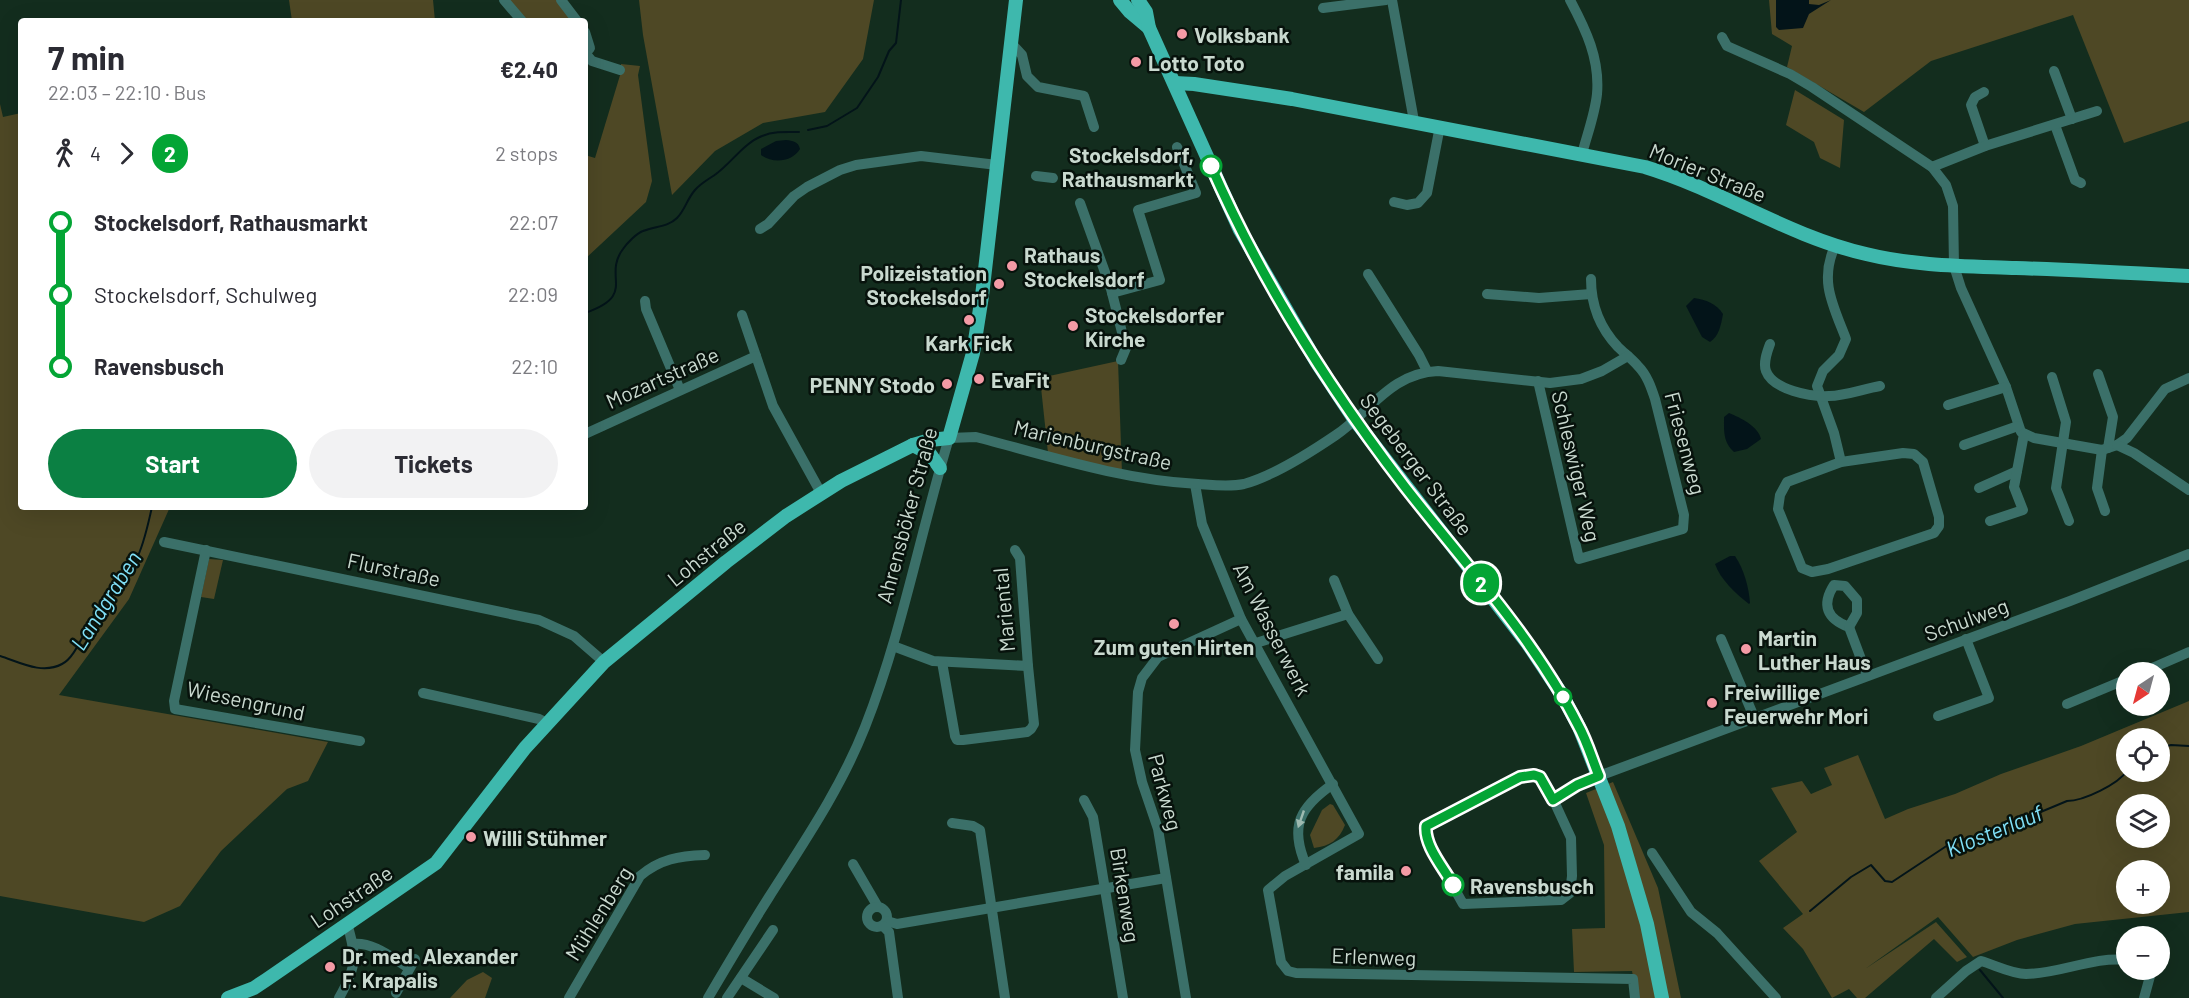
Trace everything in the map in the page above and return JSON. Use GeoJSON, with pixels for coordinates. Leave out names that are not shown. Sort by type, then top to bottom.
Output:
{"type":"FeatureCollection","features":[{"type":"Feature","properties":{"kind":"main road","name":"Ahrensböker Straße"},"geometry":{"type":"LineString","coordinates":[[949,438],[974,346],[982,296],[1016,0]]}},
{"type":"Feature","properties":{"kind":"main road","name":"Segeberger Straße"},"geometry":{"type":"LineString","coordinates":[[1120,0],[1149,28]]}},
{"type":"Feature","properties":{"kind":"main road","name":"Segeberger Straße"},"geometry":{"type":"LineString","coordinates":[[1138,0],[1146,12],[1149,28],[1240,230],[1313,355],[1354,419],[1528,644],[1562,695],[1579,727],[1618,826],[1647,924],[1662,998]]}},
{"type":"Feature","properties":{"kind":"main road","name":"Morier Straße"},"geometry":{"type":"LineString","coordinates":[[1175,84],[1194,84],[1270,95],[1645,167],[1670,175],[1835,246],[1893,260],[1954,266],[2189,276]]}},
{"type":"Feature","properties":{"kind":"main road","name":"Lohstraße"},"geometry":{"type":"LineString","coordinates":[[228,998],[260,984],[440,859],[525,748],[604,662],[726,562],[786,516],[821,493],[913,445],[949,438]]}},
{"type":"Feature","properties":{"kind":"main road"},"geometry":{"type":"LineString","coordinates":[[913,445],[930,454],[940,468]]}},
{"type":"Feature","properties":{"kind":"street"},"geometry":{"type":"LineString","coordinates":[[504,0],[519,18]]}},
{"type":"Feature","properties":{"kind":"street"},"geometry":{"type":"LineString","coordinates":[[561,0],[575,18]]}},
{"type":"Feature","properties":{"kind":"street"},"geometry":{"type":"LineString","coordinates":[[1323,8],[1386,0]]}},
{"type":"Feature","properties":{"kind":"street"},"geometry":{"type":"LineString","coordinates":[[1392,0],[1414,121]]}},
{"type":"Feature","properties":{"kind":"street"},"geometry":{"type":"LineString","coordinates":[[1570,0],[1591,43],[1597,77],[1597,96],[1582,154]]}},
{"type":"Feature","properties":{"kind":"street"},"geometry":{"type":"LineString","coordinates":[[1722,38],[1727,46],[1790,74],[1812,87],[1932,167],[1946,185],[1953,206],[1954,266],[1961,288],[2006,387],[2021,430],[2014,487],[2023,510],[1990,521]]}},
{"type":"Feature","properties":{"kind":"street"},"geometry":{"type":"LineString","coordinates":[[1011,43],[1022,55],[1027,76],[1038,87],[1084,96],[1094,127]]}},
{"type":"Feature","properties":{"kind":"street"},"geometry":{"type":"LineString","coordinates":[[588,56],[592,61],[620,70]]}},
{"type":"Feature","properties":{"kind":"street"},"geometry":{"type":"LineString","coordinates":[[2054,72],[2072,120]]}},
{"type":"Feature","properties":{"kind":"street"},"geometry":{"type":"LineString","coordinates":[[1984,92],[1975,97],[1971,105],[1985,146]]}},
{"type":"Feature","properties":{"kind":"street"},"geometry":{"type":"LineString","coordinates":[[1932,167],[1985,146],[2097,111]]}},
{"type":"Feature","properties":{"kind":"street"},"geometry":{"type":"LineString","coordinates":[[2055,125],[2075,180],[2081,183]]}},
{"type":"Feature","properties":{"kind":"street"},"geometry":{"type":"LineString","coordinates":[[1394,202],[1407,205],[1418,203],[1427,193],[1440,126]]}},
{"type":"Feature","properties":{"kind":"street"},"geometry":{"type":"LineString","coordinates":[[1112,293],[1160,280],[1138,210],[1196,193],[1177,147]]}},
{"type":"Feature","properties":{"kind":"street"},"geometry":{"type":"LineString","coordinates":[[760,229],[768,224],[794,196],[807,187],[856,165],[921,156],[997,165]]}},
{"type":"Feature","properties":{"kind":"street"},"geometry":{"type":"LineString","coordinates":[[1036,176],[1053,178]]}},
{"type":"Feature","properties":{"kind":"street"},"geometry":{"type":"LineString","coordinates":[[1080,203],[1112,293],[1126,348],[1121,360]]}},
{"type":"Feature","properties":{"kind":"street"},"geometry":{"type":"LineString","coordinates":[[1835,246],[1828,262],[1828,287],[1846,339],[1839,356],[1823,371],[1817,386],[1834,433],[1841,462]]}},
{"type":"Feature","properties":{"kind":"street"},"geometry":{"type":"LineString","coordinates":[[1368,274],[1419,355],[1427,372],[1438,371],[1550,383],[1581,379],[1602,371],[1628,356]]}},
{"type":"Feature","properties":{"kind":"street","name":"Friesenweg"},"geometry":{"type":"LineString","coordinates":[[1591,279],[1591,294],[1601,325],[1617,345],[1638,365],[1655,399],[1684,515],[1683,529]]}},
{"type":"Feature","properties":{"kind":"street"},"geometry":{"type":"LineString","coordinates":[[1487,294],[1539,298],[1591,294]]}},
{"type":"Feature","properties":{"kind":"street"},"geometry":{"type":"LineString","coordinates":[[645,301],[646,309],[680,390]]}},
{"type":"Feature","properties":{"kind":"street"},"geometry":{"type":"LineString","coordinates":[[742,315],[773,406],[821,493]]}},
{"type":"Feature","properties":{"kind":"street"},"geometry":{"type":"LineString","coordinates":[[1770,344],[1765,370],[1772,381],[1800,394],[1828,396],[1880,386]]}},
{"type":"Feature","properties":{"kind":"street","name":"Mozartstraße"},"geometry":{"type":"LineString","coordinates":[[588,433],[756,356]]}},
{"type":"Feature","properties":{"kind":"street","name":"Marienburgstraße"},"geometry":{"type":"LineString","coordinates":[[949,438],[976,437],[1125,476],[1195,484],[1232,485],[1251,481],[1282,467],[1338,434],[1371,403],[1404,380],[1427,372]]}},
{"type":"Feature","properties":{"kind":"street"},"geometry":{"type":"LineString","coordinates":[[2098,374],[2113,417],[2109,448],[2097,488],[2105,511]]}},
{"type":"Feature","properties":{"kind":"street"},"geometry":{"type":"LineString","coordinates":[[2052,377],[2066,416],[2056,488],[2069,521]]}},
{"type":"Feature","properties":{"kind":"street"},"geometry":{"type":"LineString","coordinates":[[2109,448],[2127,438],[2165,389],[2189,378]]}},
{"type":"Feature","properties":{"kind":"street","name":"Schleswiger Weg"},"geometry":{"type":"LineString","coordinates":[[1538,381],[1579,559],[1683,529]]}},
{"type":"Feature","properties":{"kind":"street"},"geometry":{"type":"LineString","coordinates":[[1948,405],[2006,387]]}},
{"type":"Feature","properties":{"kind":"street"},"geometry":{"type":"LineString","coordinates":[[1964,446],[2021,430],[2062,443],[2134,453],[2189,490]]}},
{"type":"Feature","properties":{"kind":"street","name":"Ahrensböker Straße"},"geometry":{"type":"LineString","coordinates":[[708,998],[832,796],[865,726],[892,646],[949,438]]}},
{"type":"Feature","properties":{"kind":"street"},"geometry":{"type":"LineString","coordinates":[[1914,454],[1923,462],[1939,517],[1939,526],[1934,533],[1828,569],[1812,572],[1802,568],[1778,509],[1780,495],[1787,482],[1841,462],[1914,454]]}},
{"type":"Feature","properties":{"kind":"street"},"geometry":{"type":"LineString","coordinates":[[1979,488],[2017,471]]}},
{"type":"Feature","properties":{"kind":"street","name":"Am Wasserwerk"},"geometry":{"type":"LineString","coordinates":[[1195,484],[1202,524],[1242,619],[1359,834]]}},
{"type":"Feature","properties":{"kind":"street","name":"Flurstraße"},"geometry":{"type":"LineString","coordinates":[[164,542],[539,620],[574,636],[604,662]]}},
{"type":"Feature","properties":{"kind":"street","name":"Wiesengrund"},"geometry":{"type":"LineString","coordinates":[[206,550],[174,701],[175,709],[360,741]]}},
{"type":"Feature","properties":{"kind":"street","name":"Mariental"},"geometry":{"type":"LineString","coordinates":[[942,662],[957,740],[1027,732],[1031,729],[1034,724],[1020,558],[1016,550]]}},
{"type":"Feature","properties":{"kind":"street","name":"Schulweg"},"geometry":{"type":"LineString","coordinates":[[1599,776],[2070,601],[2189,554]]}},
{"type":"Feature","properties":{"kind":"street"},"geometry":{"type":"LineString","coordinates":[[1828,569],[1834,585]]}},
{"type":"Feature","properties":{"kind":"street"},"geometry":{"type":"LineString","coordinates":[[1334,580],[1348,614],[1378,659]]}},
{"type":"Feature","properties":{"kind":"street"},"geometry":{"type":"LineString","coordinates":[[1834,585],[1827,596],[1827,610],[1831,616],[1849,627],[1867,675]]}},
{"type":"Feature","properties":{"kind":"street"},"geometry":{"type":"LineString","coordinates":[[1834,585],[1845,585],[1857,600],[1857,613],[1849,627]]}},
{"type":"Feature","properties":{"kind":"street"},"geometry":{"type":"LineString","coordinates":[[1256,643],[1348,614]]}},
{"type":"Feature","properties":{"kind":"street","name":"Parkweg"},"geometry":{"type":"LineString","coordinates":[[1186,998],[1158,828],[1142,782],[1135,750],[1138,692],[1142,678],[1158,657],[1242,619]]}},
{"type":"Feature","properties":{"kind":"street"},"geometry":{"type":"LineString","coordinates":[[1721,639],[1754,717]]}},
{"type":"Feature","properties":{"kind":"street"},"geometry":{"type":"LineString","coordinates":[[1938,716],[1989,698],[1966,639]]}},
{"type":"Feature","properties":{"kind":"street","name":"Mariental"},"geometry":{"type":"LineString","coordinates":[[892,646],[942,662],[1028,666]]}},
{"type":"Feature","properties":{"kind":"street"},"geometry":{"type":"LineString","coordinates":[[2166,662],[2189,652]]}},
{"type":"Feature","properties":{"kind":"street"},"geometry":{"type":"LineString","coordinates":[[2067,704],[2116,684]]}},
{"type":"Feature","properties":{"kind":"street"},"geometry":{"type":"LineString","coordinates":[[423,693],[548,723]]}},
{"type":"Feature","properties":{"kind":"street"},"geometry":{"type":"LineString","coordinates":[[1534,775],[1540,777],[1553,800],[1571,838],[1570,893],[1561,900],[1463,904],[1429,843],[1425,833],[1426,826],[1520,777],[1534,775]]}},
{"type":"Feature","properties":{"kind":"street"},"geometry":{"type":"LineString","coordinates":[[1553,800],[1577,785],[1599,776]]}},
{"type":"Feature","properties":{"kind":"street"},"geometry":{"type":"LineString","coordinates":[[1306,865],[1299,848],[1298,823],[1311,801],[1333,784]]}},
{"type":"Feature","properties":{"kind":"street","name":"Birkenweg"},"geometry":{"type":"LineString","coordinates":[[1084,800],[1094,817],[1123,998]]}},
{"type":"Feature","properties":{"kind":"street"},"geometry":{"type":"LineString","coordinates":[[952,823],[974,826],[980,830],[1005,998]]}},
{"type":"Feature","properties":{"kind":"street","name":"Erlenweg"},"geometry":{"type":"LineString","coordinates":[[1359,834],[1285,876],[1268,890],[1281,962],[1288,971],[1388,976],[1633,979],[1635,998]]}},
{"type":"Feature","properties":{"kind":"street"},"geometry":{"type":"LineString","coordinates":[[1652,853],[1691,912],[1717,933],[1776,998]]}},
{"type":"Feature","properties":{"kind":"street","name":"Mühlenberg"},"geometry":{"type":"LineString","coordinates":[[569,998],[640,876],[652,866],[672,857],[705,855]]}},
{"type":"Feature","properties":{"kind":"street"},"geometry":{"type":"LineString","coordinates":[[853,864],[878,907]]}},
{"type":"Feature","properties":{"kind":"street"},"geometry":{"type":"LineString","coordinates":[[898,998],[889,932],[885,923],[887,915],[884,909],[878,907],[872,909],[867,918],[872,926],[885,923],[897,924],[1166,878]]}},
{"type":"Feature","properties":{"kind":"street"},"geometry":{"type":"LineString","coordinates":[[339,998],[353,967],[355,951],[347,923]]}},
{"type":"Feature","properties":{"kind":"street"},"geometry":{"type":"LineString","coordinates":[[727,998],[773,930]]}},
{"type":"Feature","properties":{"kind":"street"},"geometry":{"type":"LineString","coordinates":[[353,944],[370,945],[412,963],[396,993]]}},
{"type":"Feature","properties":{"kind":"street"},"geometry":{"type":"LineString","coordinates":[[1936,998],[1966,970],[1981,961],[2023,974],[2053,972],[2093,963],[2116,961]]}},
{"type":"Feature","properties":{"kind":"street"},"geometry":{"type":"LineString","coordinates":[[741,978],[774,998]]}},
{"type":"Feature","properties":{"kind":"street"},"geometry":{"type":"LineString","coordinates":[[2144,998],[2149,980]]}},
{"type":"Feature","properties":{"kind":"shaded area"},"geometry":{"type":"Polygon","coordinates":[[[289,0],[433,0],[435,18],[292,18],[289,0]]]}},
{"type":"Feature","properties":{"kind":"shaded area"},"geometry":{"type":"Polygon","coordinates":[[[509,0],[558,0],[572,18],[525,18],[509,0]]]}},
{"type":"Feature","properties":{"kind":"shaded area"},"geometry":{"type":"Polygon","coordinates":[[[639,0],[874,0],[863,59],[825,112],[763,123],[715,151],[672,195],[643,35],[639,0]]]}},
{"type":"Feature","properties":{"kind":"shaded area"},"geometry":{"type":"Polygon","coordinates":[[[1769,0],[2189,0],[2189,121],[2124,143],[2073,15],[1931,61],[1864,112],[1787,67],[1792,46],[1772,34],[1769,0]]]}},
{"type":"Feature","properties":{"kind":"shaded area"},"geometry":{"type":"Polygon","coordinates":[[[1776,0],[1809,0],[1809,4],[1819,5],[1831,0],[1809,14],[1803,28],[1779,30],[1776,27],[1776,0]]]}},
{"type":"Feature","properties":{"kind":"shaded area"},"geometry":{"type":"Polygon","coordinates":[[[621,64],[640,66],[638,75],[652,181],[646,202],[588,256],[588,156],[595,158],[621,72],[621,64]]]}},
{"type":"Feature","properties":{"kind":"shaded area"},"geometry":{"type":"Polygon","coordinates":[[[1795,90],[1844,120],[1840,168],[1820,158],[1814,142],[1786,125],[1795,90]]]}},
{"type":"Feature","properties":{"kind":"shaded area"},"geometry":{"type":"Polygon","coordinates":[[[0,104],[3,117],[18,114],[18,510],[169,510],[129,599],[59,695],[328,742],[308,781],[287,789],[221,851],[180,906],[144,922],[0,896],[0,104]]]}},
{"type":"Feature","properties":{"kind":"shaded area"},"geometry":{"type":"Polygon","coordinates":[[[776,141],[795,142],[799,146],[800,149],[792,157],[771,160],[761,155],[761,149],[776,141]]]}},
{"type":"Feature","properties":{"kind":"shaded area"},"geometry":{"type":"Polygon","coordinates":[[[1694,298],[1710,303],[1723,314],[1718,333],[1710,342],[1702,337],[1686,306],[1694,298]]]}},
{"type":"Feature","properties":{"kind":"shaded area"},"geometry":{"type":"Polygon","coordinates":[[[1118,361],[1122,473],[1048,453],[1040,378],[1118,361]]]}},
{"type":"Feature","properties":{"kind":"shaded area"},"geometry":{"type":"Polygon","coordinates":[[[1729,413],[1753,426],[1761,439],[1747,449],[1734,452],[1724,432],[1724,417],[1729,413]]]}},
{"type":"Feature","properties":{"kind":"shaded area"},"geometry":{"type":"Polygon","coordinates":[[[1730,556],[1735,556],[1743,573],[1749,604],[1729,586],[1715,564],[1730,556]]]}},
{"type":"Feature","properties":{"kind":"shaded area"},"geometry":{"type":"Polygon","coordinates":[[[209,559],[223,560],[214,599],[201,597],[209,559]]]}},
{"type":"Feature","properties":{"kind":"shaded area"},"geometry":{"type":"Polygon","coordinates":[[[2189,701],[2189,912],[2170,914],[2075,924],[2017,940],[1973,957],[1938,917],[1865,969],[1936,922],[1967,957],[1957,962],[1934,939],[1865,998],[1857,998],[1849,989],[1832,998],[1803,949],[1783,928],[1803,914],[1759,861],[1797,832],[1771,788],[1802,781],[1811,794],[1832,785],[1824,768],[1858,755],[1885,819],[1955,794],[2001,774],[2116,731],[2116,782],[2170,782],[2170,728],[2124,728],[2153,716],[2170,716],[2170,709],[2189,701]]]}},
{"type":"Feature","properties":{"kind":"shaded area"},"geometry":{"type":"Polygon","coordinates":[[[1613,782],[1658,888],[1681,998],[1637,998],[1632,971],[1574,972],[1572,929],[1605,928],[1604,845],[1586,793],[1613,782]]]}},
{"type":"Feature","properties":{"kind":"shaded area"},"geometry":{"type":"Polygon","coordinates":[[[1330,804],[1333,805],[1345,825],[1340,835],[1333,841],[1325,846],[1314,848],[1310,835],[1322,810],[1330,804]]]}},
{"type":"Feature","properties":{"kind":"shaded area"},"geometry":{"type":"Polygon","coordinates":[[[483,972],[492,978],[485,998],[450,998],[467,980],[483,972]]]}},
{"type":"Feature","properties":{"kind":"waterway","name":"Landgraben"},"geometry":{"type":"LineString","coordinates":[[808,130],[827,126],[857,108],[878,77],[889,51],[896,43],[901,0]]}},
{"type":"Feature","properties":{"kind":"waterway","name":"Landgraben"},"geometry":{"type":"LineString","coordinates":[[588,312],[601,306],[615,292],[618,259],[635,236],[673,221],[680,215],[697,188],[756,139],[771,133],[799,132]]}},
{"type":"Feature","properties":{"kind":"waterway","name":"Landgraben"},"geometry":{"type":"LineString","coordinates":[[0,656],[39,668],[54,667],[66,661],[74,653],[88,627],[136,560],[144,541],[151,510]]}},
{"type":"Feature","properties":{"kind":"waterway","name":"Klosterlauf"},"geometry":{"type":"LineString","coordinates":[[2170,745],[2189,746]]}},
{"type":"Feature","properties":{"kind":"waterway","name":"Klosterlauf"},"geometry":{"type":"LineString","coordinates":[[1810,911],[1851,877],[1871,865],[1885,881],[1892,882],[1948,845],[2007,826],[2067,801],[2091,795],[2116,781]]}},
{"type":"Feature","properties":{"kind":"waterway"},"geometry":{"type":"LineString","coordinates":[[1980,970],[2003,998]]}},
{"type":"Feature","properties":{"kind":"bus line","name":"2"},"geometry":{"type":"LineString","coordinates":[[1211,166],[1240,230],[1317,363],[1354,419],[1528,644],[1562,695],[1579,727],[1599,776],[1577,785],[1553,800],[1540,777],[1534,775],[1520,777],[1426,826],[1425,833],[1429,843],[1453,885]]}},
{"type":"Feature","properties":{"kind":"place","name":"Volksbank"},"geometry":{"type":"Point","coordinates":[1182,34]}},
{"type":"Feature","properties":{"kind":"place","name":"Lotto Toto"},"geometry":{"type":"Point","coordinates":[1136,62]}},
{"type":"Feature","properties":{"kind":"place","name":"Stockelsdorf, Rathausmarkt"},"geometry":{"type":"Point","coordinates":[1211,166]}},
{"type":"Feature","properties":{"kind":"place","name":"Rathaus Stockelsdorf"},"geometry":{"type":"Point","coordinates":[1012,266]}},
{"type":"Feature","properties":{"kind":"place","name":"Polizeistation Stockelsdorf"},"geometry":{"type":"Point","coordinates":[999,284]}},
{"type":"Feature","properties":{"kind":"place","name":"Kark Fick"},"geometry":{"type":"Point","coordinates":[969,320]}},
{"type":"Feature","properties":{"kind":"place","name":"Stockelsdorfer Kirche"},"geometry":{"type":"Point","coordinates":[1073,326]}},
{"type":"Feature","properties":{"kind":"place","name":"EvaFit"},"geometry":{"type":"Point","coordinates":[979,379]}},
{"type":"Feature","properties":{"kind":"place","name":"PENNY Stodo"},"geometry":{"type":"Point","coordinates":[947,384]}},
{"type":"Feature","properties":{"kind":"place","name":"Zum guten Hirten"},"geometry":{"type":"Point","coordinates":[1174,624]}},
{"type":"Feature","properties":{"kind":"place","name":"Martin Luther Haus"},"geometry":{"type":"Point","coordinates":[1746,649]}},
{"type":"Feature","properties":{"kind":"place","name":"Freiwillige Feuerwehr Mori"},"geometry":{"type":"Point","coordinates":[1712,703]}},
{"type":"Feature","properties":{"kind":"place","name":"Willi Stühmer"},"geometry":{"type":"Point","coordinates":[471,837]}},
{"type":"Feature","properties":{"kind":"place","name":"famila"},"geometry":{"type":"Point","coordinates":[1406,871]}},
{"type":"Feature","properties":{"kind":"place","name":"Ravensbusch"},"geometry":{"type":"Point","coordinates":[1453,885]}},
{"type":"Feature","properties":{"kind":"place","name":"Dr. med. Alexander F. Krapalis"},"geometry":{"type":"Point","coordinates":[330,967]}}]}
